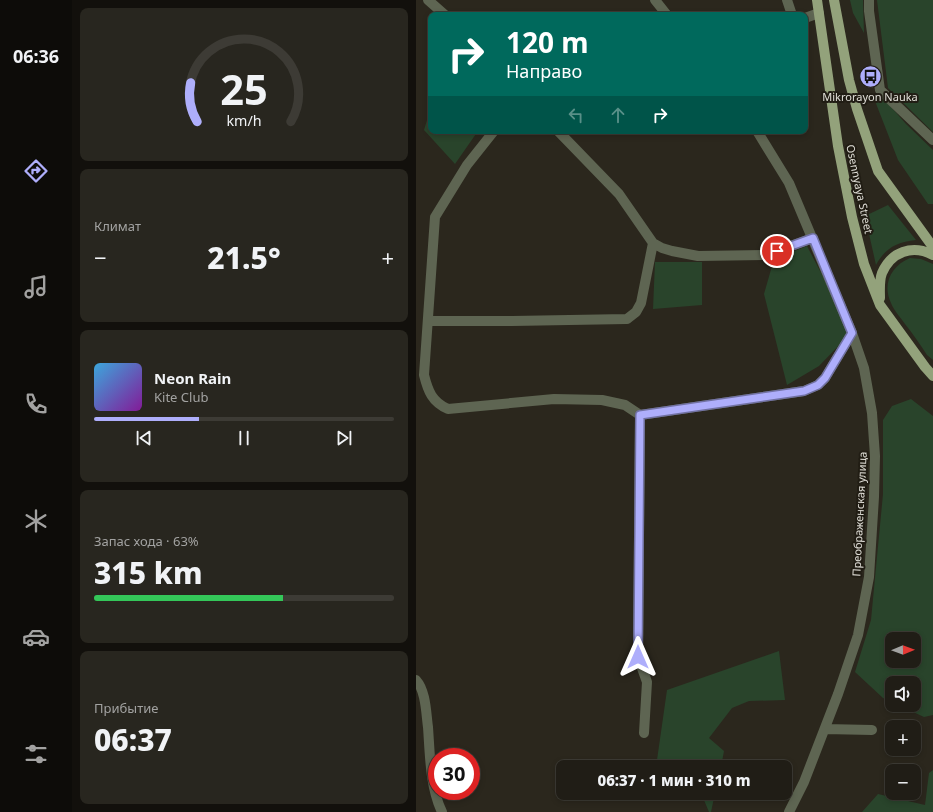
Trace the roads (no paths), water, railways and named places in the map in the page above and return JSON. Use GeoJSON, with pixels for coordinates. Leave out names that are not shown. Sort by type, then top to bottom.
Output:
{"type":"FeatureCollection","features":[{"type":"Feature","properties":{"kind":"main road","name":"Osennyaya Street"},"geometry":{"type":"LineString","coordinates":[[816,0],[838,146],[852,217],[864,264],[880,305],[933,376]]}},
{"type":"Feature","properties":{"kind":"main road","name":"Osennyaya Street"},"geometry":{"type":"LineString","coordinates":[[834,0],[846,65],[857,109],[878,171],[933,247]]}},
{"type":"Feature","properties":{"kind":"main road"},"geometry":{"type":"LineString","coordinates":[[880,305],[881,274],[896,254],[906,250],[916,250],[933,255]]}},
{"type":"Feature","properties":{"kind":"street"},"geometry":{"type":"LineString","coordinates":[[428,0],[442,12]]}},
{"type":"Feature","properties":{"kind":"street"},"geometry":{"type":"LineString","coordinates":[[655,0],[665,12]]}},
{"type":"Feature","properties":{"kind":"street"},"geometry":{"type":"LineString","coordinates":[[787,0],[791,12]]}},
{"type":"Feature","properties":{"kind":"street"},"geometry":{"type":"LineString","coordinates":[[869,0],[869,11],[880,90],[933,140]]}},
{"type":"Feature","properties":{"kind":"street"},"geometry":{"type":"LineString","coordinates":[[808,17],[819,13]]}},
{"type":"Feature","properties":{"kind":"street"},"geometry":{"type":"LineString","coordinates":[[492,134],[467,165],[435,217],[424,375],[427,389],[433,399],[440,406],[448,409],[554,399],[602,400],[625,405],[640,415],[804,391],[818,385],[825,378],[852,333]]}},
{"type":"Feature","properties":{"kind":"street"},"geometry":{"type":"LineString","coordinates":[[561,134],[619,194],[653,243],[662,248],[698,256],[766,255],[813,238]]}},
{"type":"Feature","properties":{"kind":"street","name":"Преображенская улица"},"geometry":{"type":"LineString","coordinates":[[759,134],[789,183],[852,333],[864,368],[872,413],[875,456],[869,577],[858,635],[838,694],[804,782],[789,812]]}},
{"type":"Feature","properties":{"kind":"street"},"geometry":{"type":"LineString","coordinates":[[428,321],[627,319],[636,312],[641,303],[653,243]]}},
{"type":"Feature","properties":{"kind":"street"},"geometry":{"type":"LineString","coordinates":[[640,415],[638,657],[647,682],[644,734]]}},
{"type":"Feature","properties":{"kind":"street"},"geometry":{"type":"LineString","coordinates":[[416,680],[423,696],[426,711],[434,787],[442,812]]}},
{"type":"Feature","properties":{"kind":"street"},"geometry":{"type":"LineString","coordinates":[[824,729],[872,730]]}},
{"type":"Feature","properties":{"kind":"place","name":"Mikrorayon Nauka"},"geometry":{"type":"Point","coordinates":[870,76]}}]}
